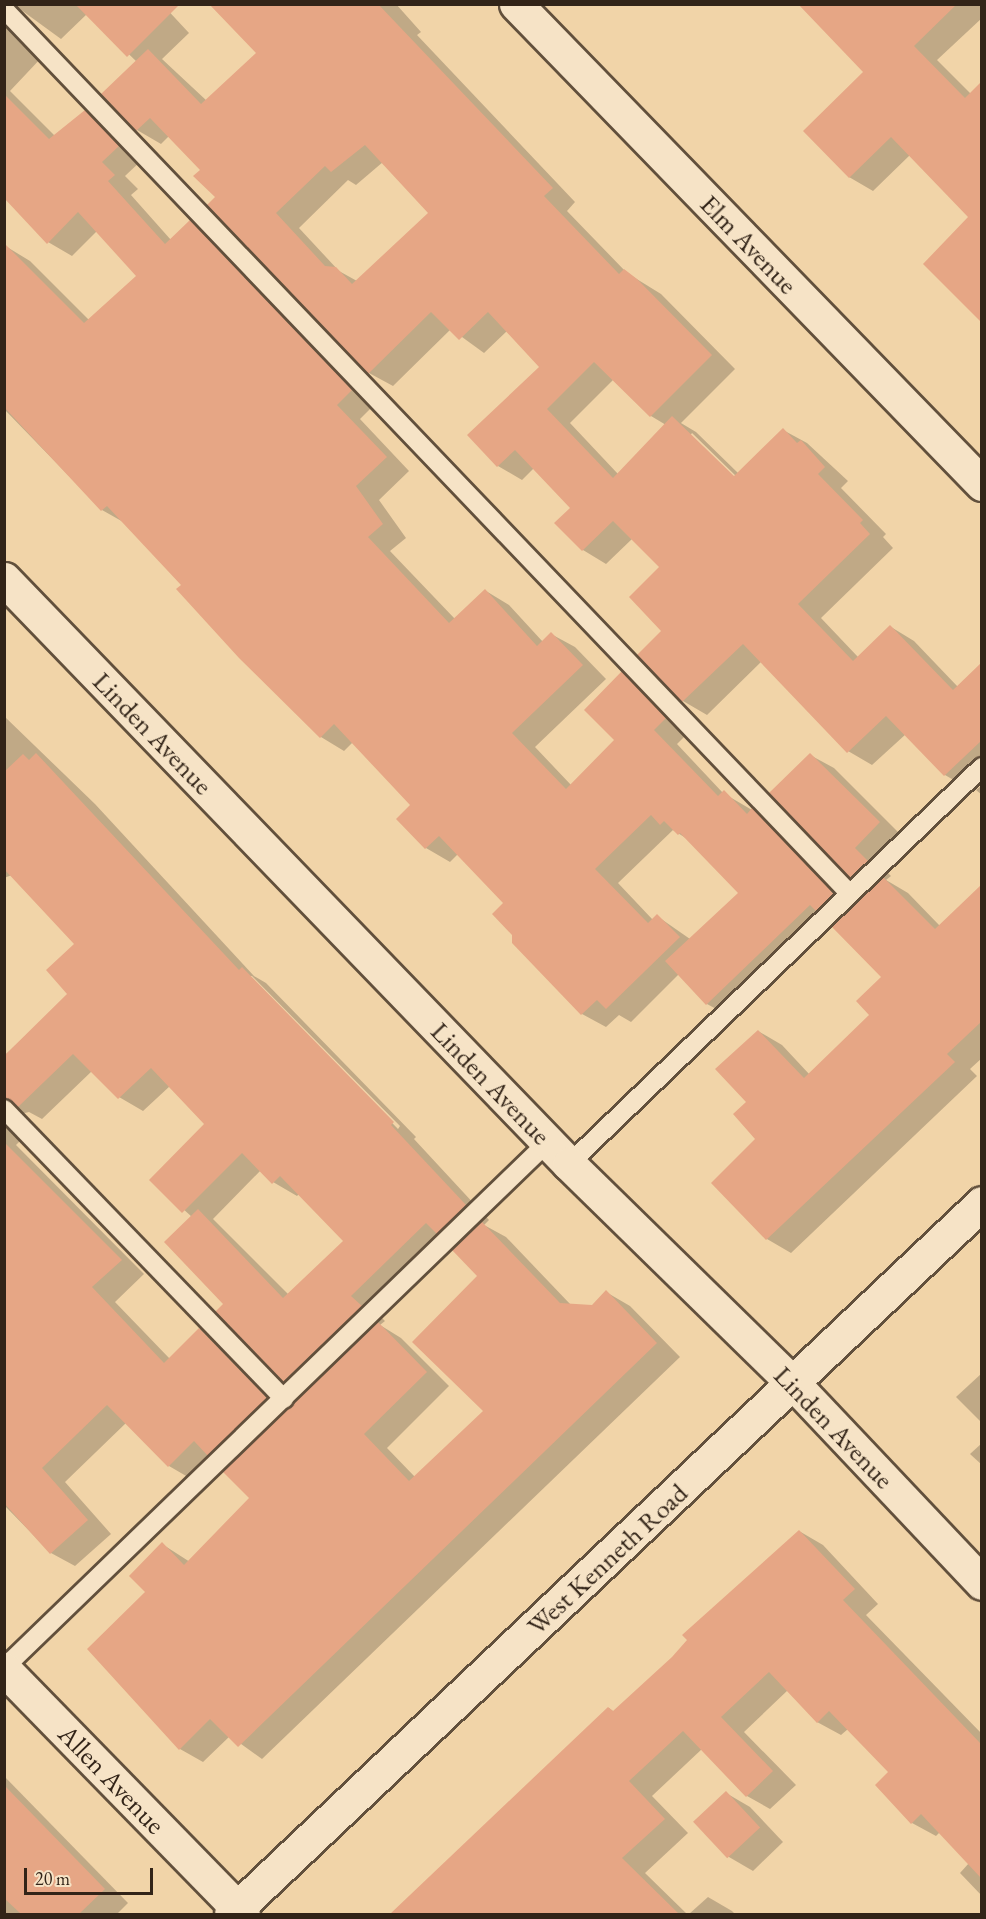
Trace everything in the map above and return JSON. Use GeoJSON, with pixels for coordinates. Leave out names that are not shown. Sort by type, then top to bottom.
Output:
{"type":"FeatureCollection","features":[{"type":"Feature","properties":{"kind":"street","name":"Elm Avenue"},"geometry":{"type":"LineString","coordinates":[[516,4],[981,484]]}},
{"type":"Feature","properties":{"kind":"street","name":"Linden Avenue"},"geometry":{"type":"LineString","coordinates":[[4,579],[558,1153],[793,1383],[981,1583]]}},
{"type":"Feature","properties":{"kind":"street","name":"West Kenneth Road"},"geometry":{"type":"LineString","coordinates":[[237,1912],[981,1203]]}},
{"type":"Feature","properties":{"kind":"street","name":"Allen Avenue"},"geometry":{"type":"LineString","coordinates":[[4,1668],[237,1912]]}},
{"type":"Feature","properties":{"kind":"lane"},"geometry":{"type":"LineString","coordinates":[[4,9],[849,893]]}},
{"type":"Feature","properties":{"kind":"lane"},"geometry":{"type":"LineString","coordinates":[[4,1668],[284,1399],[849,893],[981,767]]}},
{"type":"Feature","properties":{"kind":"lane"},"geometry":{"type":"LineString","coordinates":[[4,1109],[284,1399]]}},
{"type":"Feature","properties":{"kind":"building"},"geometry":{"type":"Polygon","coordinates":[[[75,4],[180,4],[127,57],[75,4]]]}},
{"type":"Feature","properties":{"kind":"building"},"geometry":{"type":"Polygon","coordinates":[[[209,4],[378,4],[553,188],[544,196],[619,274],[624,269],[637,279],[712,355],[650,417],[594,362],[547,409],[613,478],[672,416],[734,476],[783,428],[797,443],[801,440],[825,467],[818,474],[863,520],[860,523],[870,534],[798,604],[853,661],[890,625],[953,690],[981,663],[981,741],[944,776],[886,716],[847,753],[743,644],[682,702],[637,655],[661,631],[629,597],[659,567],[613,521],[582,551],[554,523],[570,508],[515,450],[497,467],[467,435],[539,367],[488,312],[459,340],[431,312],[368,374],[207,205],[215,197],[193,176],[200,170],[150,118],[136,131],[101,94],[148,49],[201,104],[256,53],[209,4]],[[365,145],[331,172],[325,166],[276,213],[325,266],[336,267],[352,284],[428,213],[365,145]]]}},
{"type":"Feature","properties":{"kind":"building"},"geometry":{"type":"Polygon","coordinates":[[[798,4],[957,4],[914,46],[965,98],[981,82],[981,322],[923,264],[968,217],[891,137],[849,178],[803,131],[863,72],[798,4]]]}},
{"type":"Feature","properties":{"kind":"building"},"geometry":{"type":"Polygon","coordinates":[[[4,94],[49,139],[85,110],[119,146],[102,162],[115,175],[108,181],[165,244],[190,220],[352,390],[337,405],[387,457],[356,486],[383,524],[368,537],[449,623],[485,589],[537,646],[551,632],[583,665],[512,733],[566,789],[614,740],[584,710],[622,671],[666,718],[654,730],[718,796],[724,790],[747,814],[752,808],[834,894],[816,911],[810,905],[706,1005],[665,961],[738,893],[680,833],[678,835],[664,821],[660,825],[651,815],[595,869],[648,923],[657,914],[680,937],[606,1009],[597,1000],[581,1015],[512,943],[512,935],[492,914],[503,903],[439,836],[425,849],[396,819],[410,805],[334,724],[320,738],[239,658],[176,589],[181,585],[107,506],[101,511],[4,407],[4,243],[84,323],[136,276],[78,212],[47,244],[4,198],[4,94]]]}},
{"type":"Feature","properties":{"kind":"building"},"geometry":{"type":"Polygon","coordinates":[[[36,753],[239,970],[242,967],[394,1122],[391,1125],[466,1205],[437,1234],[426,1223],[351,1296],[362,1306],[283,1382],[215,1312],[223,1304],[164,1242],[198,1209],[283,1298],[343,1241],[280,1176],[272,1184],[242,1153],[182,1213],[149,1180],[204,1124],[151,1068],[118,1099],[73,1054],[18,1107],[4,1098],[4,1056],[67,994],[46,970],[74,944],[4,869],[4,772],[23,754],[29,760],[36,753]]]}},
{"type":"Feature","properties":{"kind":"building"},"geometry":{"type":"Polygon","coordinates":[[[810,753],[880,822],[855,848],[868,861],[850,878],[769,793],[810,753]]]}},
{"type":"Feature","properties":{"kind":"building"},"geometry":{"type":"Polygon","coordinates":[[[883,877],[935,929],[981,885],[981,1022],[947,1054],[955,1062],[766,1240],[711,1183],[755,1139],[733,1114],[746,1102],[715,1069],[758,1030],[804,1078],[869,1015],[856,1001],[881,977],[832,927],[883,877]]]}},
{"type":"Feature","properties":{"kind":"building"},"geometry":{"type":"Polygon","coordinates":[[[4,1142],[122,1260],[92,1287],[164,1363],[199,1328],[267,1398],[208,1456],[194,1441],[168,1467],[107,1405],[42,1468],[88,1520],[50,1554],[4,1503],[4,1142]]]}},
{"type":"Feature","properties":{"kind":"building"},"geometry":{"type":"Polygon","coordinates":[[[482,1222],[560,1303],[592,1305],[606,1290],[657,1343],[238,1747],[210,1719],[179,1750],[87,1649],[145,1592],[129,1576],[162,1542],[184,1565],[249,1498],[223,1472],[378,1322],[427,1372],[364,1434],[409,1481],[483,1411],[412,1342],[477,1276],[452,1250],[482,1222]]]}},
{"type":"Feature","properties":{"kind":"building"},"geometry":{"type":"Polygon","coordinates":[[[799,1530],[855,1589],[843,1600],[981,1744],[981,1878],[921,1814],[911,1824],[875,1785],[888,1772],[829,1711],[817,1723],[769,1672],[721,1717],[773,1771],[746,1797],[683,1731],[629,1781],[665,1819],[622,1858],[679,1914],[390,1914],[608,1707],[613,1711],[672,1657],[687,1640],[682,1635],[799,1530]]]}},
{"type":"Feature","properties":{"kind":"building"},"geometry":{"type":"Polygon","coordinates":[[[4,1785],[105,1889],[79,1914],[21,1914],[4,1898],[4,1785]]]}},
{"type":"Feature","properties":{"kind":"building"},"geometry":{"type":"Polygon","coordinates":[[[726,1791],[760,1828],[727,1858],[693,1822],[726,1791]]]}}]}
